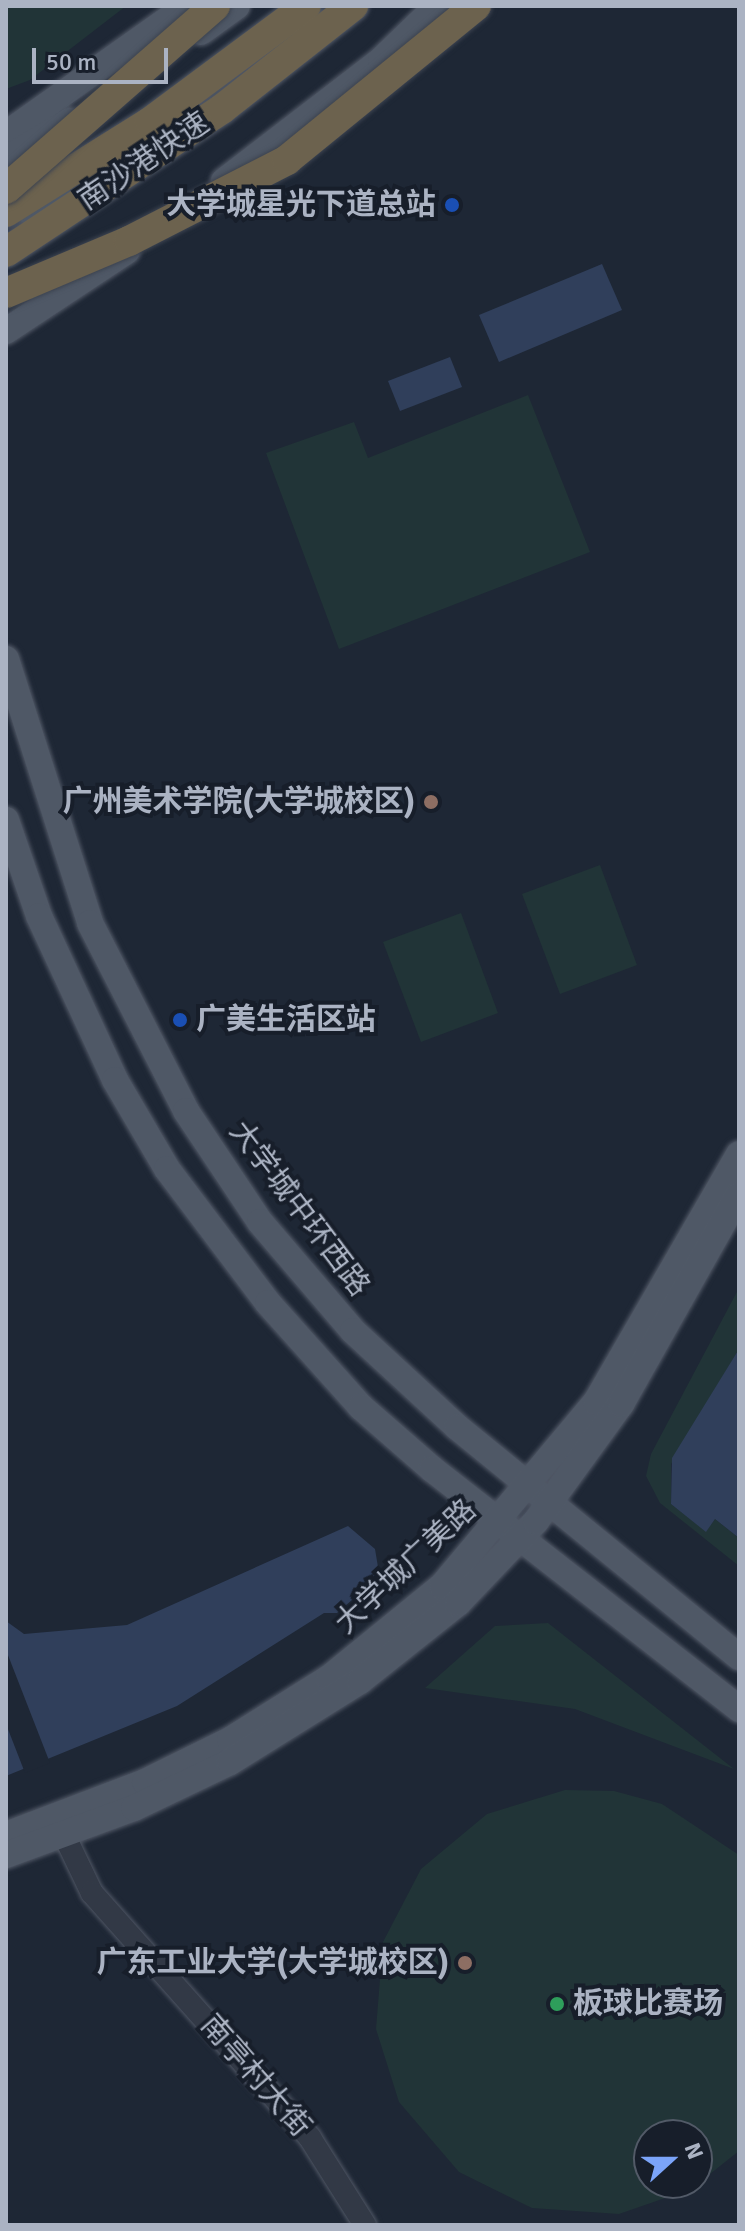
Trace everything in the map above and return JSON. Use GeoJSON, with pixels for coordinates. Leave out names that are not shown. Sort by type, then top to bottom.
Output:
{"type":"FeatureCollection","features":[{"type":"Feature","properties":{"kind":"highway"},"geometry":{"type":"LineString","coordinates":[[6,189],[215,6]]}},
{"type":"Feature","properties":{"kind":"highway","name":"南沙港快速"},"geometry":{"type":"LineString","coordinates":[[6,212],[150,122],[306,6]]}},
{"type":"Feature","properties":{"kind":"highway","name":"南沙港快速"},"geometry":{"type":"LineString","coordinates":[[6,252],[173,145],[353,6]]}},
{"type":"Feature","properties":{"kind":"highway"},"geometry":{"type":"LineString","coordinates":[[6,290],[129,241],[287,160],[476,6]]}},
{"type":"Feature","properties":{"kind":"main road"},"geometry":{"type":"LineString","coordinates":[[6,134],[187,6]]}},
{"type":"Feature","properties":{"kind":"main road"},"geometry":{"type":"LineString","coordinates":[[6,159],[237,6]]}},
{"type":"Feature","properties":{"kind":"main road"},"geometry":{"type":"LineString","coordinates":[[6,225],[196,110],[339,6]]}},
{"type":"Feature","properties":{"kind":"main road"},"geometry":{"type":"LineString","coordinates":[[6,331],[186,208],[381,60],[437,6]]}},
{"type":"Feature","properties":{"kind":"main road"},"geometry":{"type":"LineString","coordinates":[[6,290],[186,208]]}},
{"type":"Feature","properties":{"kind":"main road","name":"大学城中环西路"},"geometry":{"type":"LineString","coordinates":[[6,659],[90,923],[224,1172],[353,1331],[539,1496],[739,1657]]}},
{"type":"Feature","properties":{"kind":"main road"},"geometry":{"type":"LineString","coordinates":[[6,820],[90,1029],[143,1130],[200,1215],[361,1407],[510,1531],[739,1709]]}},
{"type":"Feature","properties":{"kind":"main road","name":"大学城广美路"},"geometry":{"type":"LineString","coordinates":[[539,1496],[645,1327],[739,1154]]}},
{"type":"Feature","properties":{"kind":"main road","name":"大学城广美路"},"geometry":{"type":"LineString","coordinates":[[6,1855],[295,1701],[401,1622],[510,1531],[643,1370],[739,1195]]}},
{"type":"Feature","properties":{"kind":"main road","name":"大学城广美路"},"geometry":{"type":"LineString","coordinates":[[6,1835],[60,1826]]}},
{"type":"Feature","properties":{"kind":"street","name":"南亭村大街"},"geometry":{"type":"LineString","coordinates":[[60,1826],[92,1893],[296,2121],[365,2225]]}},
{"type":"Feature","properties":{"kind":"green space"},"geometry":{"type":"Polygon","coordinates":[[[6,6],[126,6],[30,80],[6,89],[6,6]]]}},
{"type":"Feature","properties":{"kind":"green space"},"geometry":{"type":"Polygon","coordinates":[[[528,395],[590,552],[339,649],[266,453],[354,422],[368,458],[528,395]]]}},
{"type":"Feature","properties":{"kind":"green space"},"geometry":{"type":"Polygon","coordinates":[[[600,865],[637,965],[560,994],[522,894],[600,865]]]}},
{"type":"Feature","properties":{"kind":"green space"},"geometry":{"type":"Polygon","coordinates":[[[461,913],[498,1013],[421,1042],[383,942],[461,913]]]}},
{"type":"Feature","properties":{"kind":"green space"},"geometry":{"type":"Polygon","coordinates":[[[739,1288],[739,1349],[671,1464],[671,1504],[706,1531],[715,1519],[739,1538],[739,1566],[660,1503],[646,1476],[651,1454],[739,1288]]]}},
{"type":"Feature","properties":{"kind":"green space"},"geometry":{"type":"Polygon","coordinates":[[[548,1623],[734,1769],[575,1709],[425,1688],[495,1626],[548,1623]]]}},
{"type":"Feature","properties":{"kind":"green space","name":"板球比赛场"},"geometry":{"type":"Polygon","coordinates":[[[565,1790],[614,1791],[662,1804],[739,1855],[739,2151],[713,2172],[713,2119],[633,2119],[633,2199],[662,2199],[619,2214],[532,2208],[459,2172],[399,2102],[376,2029],[383,1942],[421,1869],[487,1814],[565,1790]]]}},
{"type":"Feature","properties":{"kind":"water"},"geometry":{"type":"Polygon","coordinates":[[[602,264],[622,310],[499,362],[479,315],[602,264]]]}},
{"type":"Feature","properties":{"kind":"water"},"geometry":{"type":"Polygon","coordinates":[[[450,357],[462,387],[400,411],[388,381],[450,357]]]}},
{"type":"Feature","properties":{"kind":"water"},"geometry":{"type":"Polygon","coordinates":[[[739,1349],[739,1538],[715,1519],[706,1532],[671,1504],[672,1458],[739,1349]]]}},
{"type":"Feature","properties":{"kind":"water"},"geometry":{"type":"Polygon","coordinates":[[[348,1526],[375,1549],[378,1567],[376,1579],[337,1613],[324,1613],[177,1706],[6,1776],[6,1621],[24,1634],[127,1625],[348,1526]]]}},
{"type":"Feature","properties":{"kind":"pier"},"geometry":{"type":"Polygon","coordinates":[[[6,1650],[50,1763],[25,1773],[6,1724],[6,1650]]]}},
{"type":"Feature","properties":{"kind":"place","name":"大学城星光下道总站"},"geometry":{"type":"Point","coordinates":[452,205]}},
{"type":"Feature","properties":{"kind":"place","name":"广州美术学院(大学城校区)"},"geometry":{"type":"Point","coordinates":[431,802]}},
{"type":"Feature","properties":{"kind":"place","name":"广美生活区站"},"geometry":{"type":"Point","coordinates":[180,1020]}},
{"type":"Feature","properties":{"kind":"place","name":"广东工业大学(大学城校区)"},"geometry":{"type":"Point","coordinates":[465,1963]}},
{"type":"Feature","properties":{"kind":"place","name":"板球比赛场"},"geometry":{"type":"Point","coordinates":[557,2004]}}]}
